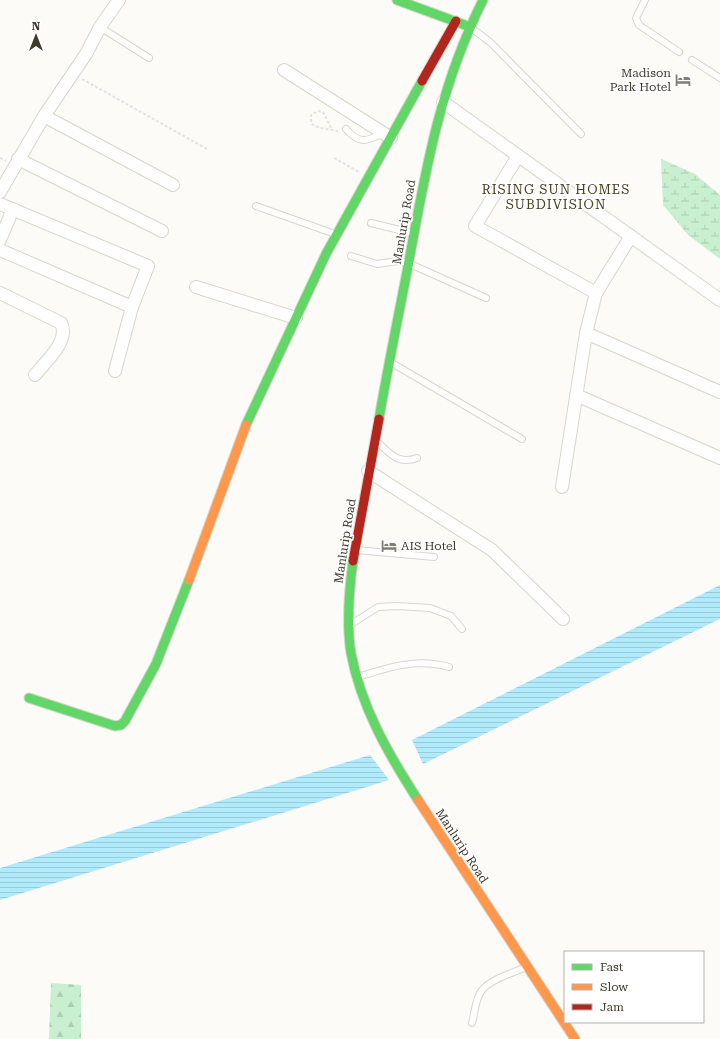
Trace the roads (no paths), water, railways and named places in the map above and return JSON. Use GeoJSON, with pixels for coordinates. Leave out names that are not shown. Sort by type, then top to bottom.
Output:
{"type":"FeatureCollection","features":[{"type":"Feature","properties":{"kind":"main road"},"geometry":{"type":"LineString","coordinates":[[397,0],[469,26]]}},
{"type":"Feature","properties":{"kind":"main road","name":"Manlurip Road"},"geometry":{"type":"LineString","coordinates":[[483,0],[469,26],[443,102],[426,163],[414,234],[368,471],[348,601],[349,626],[352,653],[368,711],[397,768],[564,1022]]}},
{"type":"Feature","properties":{"kind":"main road"},"geometry":{"type":"LineString","coordinates":[[29,698],[115,726],[121,725],[125,721],[156,664],[221,496],[249,417],[337,235],[368,178],[387,136],[456,21]]}},
{"type":"Feature","properties":{"kind":"main road","name":"Manlurip Road"},"geometry":{"type":"LineString","coordinates":[[565,1023],[575,1039]]}},
{"type":"Feature","properties":{"kind":"street"},"geometry":{"type":"LineString","coordinates":[[0,192],[44,116],[86,54],[100,27],[119,0]]}},
{"type":"Feature","properties":{"kind":"street"},"geometry":{"type":"LineString","coordinates":[[284,70],[387,136]]}},
{"type":"Feature","properties":{"kind":"street"},"geometry":{"type":"LineString","coordinates":[[443,102],[720,300]]}},
{"type":"Feature","properties":{"kind":"street"},"geometry":{"type":"LineString","coordinates":[[44,116],[172,185]]}},
{"type":"Feature","properties":{"kind":"street"},"geometry":{"type":"LineString","coordinates":[[518,156],[475,226],[596,293]]}},
{"type":"Feature","properties":{"kind":"street"},"geometry":{"type":"LineString","coordinates":[[18,159],[162,231]]}},
{"type":"Feature","properties":{"kind":"street"},"geometry":{"type":"LineString","coordinates":[[0,204],[148,266],[132,307],[115,371]]}},
{"type":"Feature","properties":{"kind":"street"},"geometry":{"type":"LineString","coordinates":[[0,240],[13,209]]}},
{"type":"Feature","properties":{"kind":"street"},"geometry":{"type":"LineString","coordinates":[[562,487],[586,333],[596,293],[631,236]]}},
{"type":"Feature","properties":{"kind":"street"},"geometry":{"type":"LineString","coordinates":[[0,250],[132,307]]}},
{"type":"Feature","properties":{"kind":"street"},"geometry":{"type":"LineString","coordinates":[[196,287],[296,318]]}},
{"type":"Feature","properties":{"kind":"street"},"geometry":{"type":"LineString","coordinates":[[0,293],[61,323],[64,330],[62,339],[35,375]]}},
{"type":"Feature","properties":{"kind":"street"},"geometry":{"type":"LineString","coordinates":[[586,333],[720,392]]}},
{"type":"Feature","properties":{"kind":"street"},"geometry":{"type":"LineString","coordinates":[[576,395],[720,458]]}},
{"type":"Feature","properties":{"kind":"street"},"geometry":{"type":"LineString","coordinates":[[368,471],[492,550],[563,619]]}},
{"type":"Feature","properties":{"kind":"lane"},"geometry":{"type":"LineString","coordinates":[[645,0],[636,18],[639,25],[679,52]]}},
{"type":"Feature","properties":{"kind":"lane"},"geometry":{"type":"LineString","coordinates":[[469,26],[490,42],[581,134]]}},
{"type":"Feature","properties":{"kind":"lane"},"geometry":{"type":"LineString","coordinates":[[100,27],[149,58]]}},
{"type":"Feature","properties":{"kind":"lane"},"geometry":{"type":"LineString","coordinates":[[692,60],[720,78]]}},
{"type":"Feature","properties":{"kind":"lane"},"geometry":{"type":"LineString","coordinates":[[346,128],[354,138],[362,141],[387,136]]}},
{"type":"Feature","properties":{"kind":"lane"},"geometry":{"type":"LineString","coordinates":[[256,206],[337,235]]}},
{"type":"Feature","properties":{"kind":"lane"},"geometry":{"type":"LineString","coordinates":[[371,223],[414,234]]}},
{"type":"Feature","properties":{"kind":"lane"},"geometry":{"type":"LineString","coordinates":[[351,256],[377,264],[397,261],[408,263],[486,298]]}},
{"type":"Feature","properties":{"kind":"lane"},"geometry":{"type":"LineString","coordinates":[[389,362],[522,439]]}},
{"type":"Feature","properties":{"kind":"lane"},"geometry":{"type":"LineString","coordinates":[[375,440],[399,461],[409,461],[417,458]]}},
{"type":"Feature","properties":{"kind":"lane"},"geometry":{"type":"LineString","coordinates":[[355,550],[434,557]]}},
{"type":"Feature","properties":{"kind":"lane"},"geometry":{"type":"LineString","coordinates":[[349,626],[378,607],[397,606],[430,608],[451,616],[462,629]]}},
{"type":"Feature","properties":{"kind":"lane"},"geometry":{"type":"LineString","coordinates":[[358,677],[396,665],[433,663],[449,667]]}},
{"type":"Feature","properties":{"kind":"lane"},"geometry":{"type":"LineString","coordinates":[[472,1023],[477,1000],[482,990],[494,982],[528,967]]}},
{"type":"Feature","properties":{"kind":"water"},"geometry":{"type":"Polygon","coordinates":[[[720,585],[720,619],[423,764],[412,740],[720,585]]]}},
{"type":"Feature","properties":{"kind":"water"},"geometry":{"type":"Polygon","coordinates":[[[370,755],[389,780],[0,900],[0,868],[370,755]]]}},
{"type":"Feature","properties":{"kind":"place","name":"Madison Park Hotel"},"geometry":{"type":"Point","coordinates":[683,80]}},
{"type":"Feature","properties":{"kind":"place","name":"AIS Hotel"},"geometry":{"type":"Point","coordinates":[389,546]}},
{"type":"Feature","properties":{"kind":"district","name":"RISING SUN HOMES SUBDIVISION"},"geometry":{"type":"Point","coordinates":[556,196]}}]}
